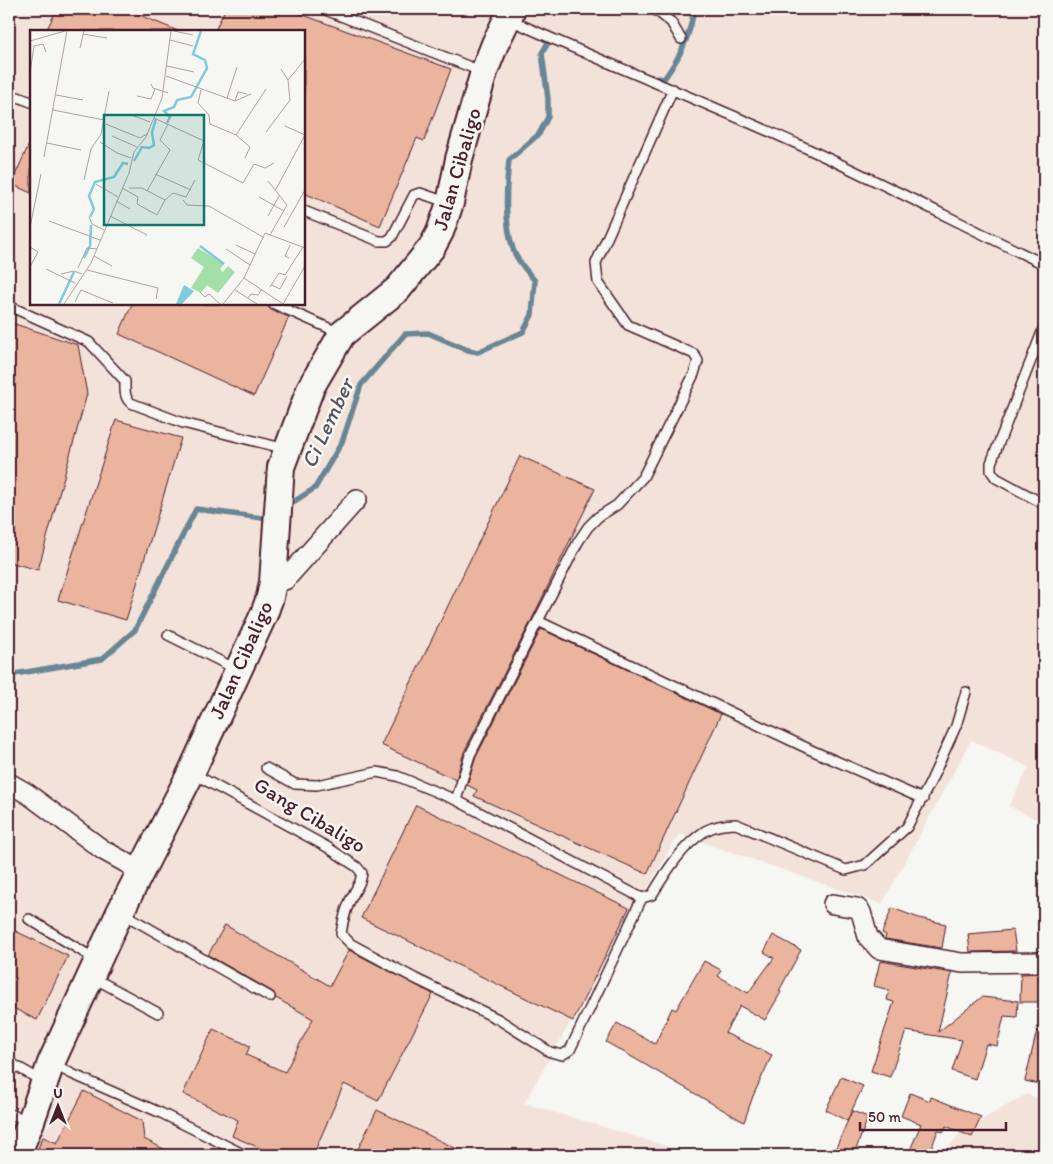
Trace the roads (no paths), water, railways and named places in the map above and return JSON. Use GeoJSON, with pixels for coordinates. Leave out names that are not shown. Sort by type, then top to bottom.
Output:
{"type":"FeatureCollection","features":[{"type":"Feature","properties":{"kind":"main road","name":"Jalan Cibaligo"},"geometry":{"type":"LineString","coordinates":[[17,1155],[20,1118],[48,1073],[120,912],[191,773],[264,614],[273,582],[281,467],[312,387],[342,334],[398,289],[418,267],[440,232],[450,204],[458,159],[484,72],[509,14]]}},
{"type":"Feature","properties":{"kind":"street"},"geometry":{"type":"LineString","coordinates":[[273,582],[285,580],[357,499]]}},
{"type":"Feature","properties":{"kind":"street"},"geometry":{"type":"LineString","coordinates":[[9,783],[28,794],[104,850],[141,871]]}},
{"type":"Feature","properties":{"kind":"street"},"geometry":{"type":"LineString","coordinates":[[833,904],[856,908],[861,912],[868,937],[879,949],[962,962],[1044,962]]}},
{"type":"Feature","properties":{"kind":"lane"},"geometry":{"type":"LineString","coordinates":[[323,9],[484,72]]}},
{"type":"Feature","properties":{"kind":"lane"},"geometry":{"type":"LineString","coordinates":[[654,9],[671,22],[681,39]]}},
{"type":"Feature","properties":{"kind":"lane"},"geometry":{"type":"LineString","coordinates":[[509,14],[620,68],[673,89],[808,149],[1044,264]]}},
{"type":"Feature","properties":{"kind":"lane"},"geometry":{"type":"LineString","coordinates":[[456,800],[470,755],[578,542],[598,516],[617,505],[643,477],[690,382],[698,361],[694,354],[689,351],[628,325],[598,282],[596,262],[673,89]]}},
{"type":"Feature","properties":{"kind":"lane"},"geometry":{"type":"LineString","coordinates":[[18,97],[30,102]]}},
{"type":"Feature","properties":{"kind":"lane"},"geometry":{"type":"LineString","coordinates":[[305,211],[379,241],[387,241],[392,237],[414,195],[420,193],[450,204]]}},
{"type":"Feature","properties":{"kind":"lane"},"geometry":{"type":"LineString","coordinates":[[276,305],[342,334]]}},
{"type":"Feature","properties":{"kind":"lane"},"geometry":{"type":"LineString","coordinates":[[9,306],[89,342],[125,381],[125,394],[127,400],[131,403],[183,423],[287,449]]}},
{"type":"Feature","properties":{"kind":"lane"},"geometry":{"type":"LineString","coordinates":[[1044,327],[991,463],[991,471],[996,478],[1044,504]]}},
{"type":"Feature","properties":{"kind":"lane"},"geometry":{"type":"LineString","coordinates":[[538,621],[811,750],[923,799]]}},
{"type":"Feature","properties":{"kind":"lane"},"geometry":{"type":"LineString","coordinates":[[168,635],[238,670]]}},
{"type":"Feature","properties":{"kind":"lane"},"geometry":{"type":"LineString","coordinates":[[266,768],[295,784],[317,785],[377,772],[397,776],[456,800],[642,898],[652,895],[682,852],[706,831],[724,824],[736,824],[846,870],[865,865],[907,827],[923,799],[956,726],[966,692]]}},
{"type":"Feature","properties":{"kind":"lane","name":"Gang Cibaligo"},"geometry":{"type":"LineString","coordinates":[[191,773],[327,847],[357,867],[362,873],[361,883],[343,918],[342,934],[351,944],[416,979],[498,1019],[550,1052],[562,1056],[570,1050],[642,898]]}},
{"type":"Feature","properties":{"kind":"lane"},"geometry":{"type":"LineString","coordinates":[[120,912],[270,997]]}},
{"type":"Feature","properties":{"kind":"lane"},"geometry":{"type":"LineString","coordinates":[[29,919],[158,1013]]}},
{"type":"Feature","properties":{"kind":"lane"},"geometry":{"type":"LineString","coordinates":[[9,1062],[48,1073],[72,1074],[160,1113],[245,1155]]}},
{"type":"Feature","properties":{"kind":"waterway","name":"Ci Lember"},"geometry":{"type":"LineString","coordinates":[[646,76],[664,79],[674,64],[686,41],[693,15],[682,9]]}},
{"type":"Feature","properties":{"kind":"waterway","name":"Ci Lember"},"geometry":{"type":"LineString","coordinates":[[287,506],[315,488],[342,442],[361,385],[405,334],[428,333],[468,350],[478,352],[523,332],[532,315],[535,281],[522,266],[513,249],[510,238],[506,205],[509,160],[539,134],[548,117],[548,99],[542,53],[549,41],[555,43]]}},
{"type":"Feature","properties":{"kind":"waterway","name":"Ci Lember"},"geometry":{"type":"LineString","coordinates":[[9,675],[102,659],[135,630],[196,509],[262,518],[271,514]]}}]}
